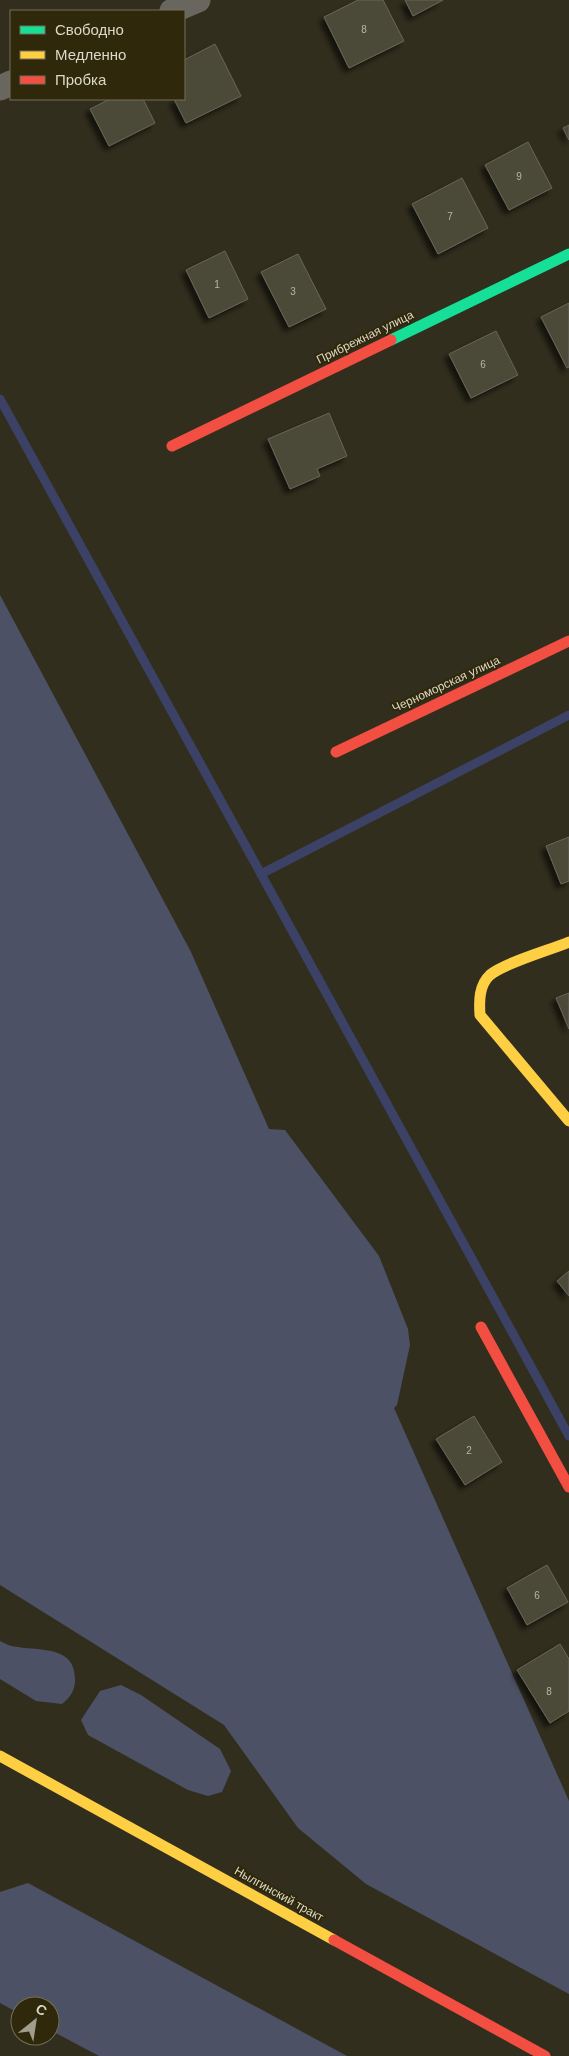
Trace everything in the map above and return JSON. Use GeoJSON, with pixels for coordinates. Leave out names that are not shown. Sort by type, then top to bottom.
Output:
{"type":"FeatureCollection","features":[{"type":"Feature","properties":{"kind":"street"},"geometry":{"type":"LineString","coordinates":[[174,10],[198,0]]}},
{"type":"Feature","properties":{"kind":"street","name":"Прибрежная улица"},"geometry":{"type":"LineString","coordinates":[[172,446],[569,254]]}},
{"type":"Feature","properties":{"kind":"street","name":"Черноморская улица"},"geometry":{"type":"LineString","coordinates":[[336,752],[569,641]]}},
{"type":"Feature","properties":{"kind":"street"},"geometry":{"type":"LineString","coordinates":[[569,942],[491,973],[482,986],[478,1001],[480,1015],[569,1120]]}},
{"type":"Feature","properties":{"kind":"street"},"geometry":{"type":"LineString","coordinates":[[481,1327],[569,1487]]}},
{"type":"Feature","properties":{"kind":"street","name":"Нылгинский тракт"},"geometry":{"type":"LineString","coordinates":[[0,1756],[544,2056]]}},
{"type":"Feature","properties":{"kind":"shaded area"},"geometry":{"type":"Polygon","coordinates":[[[0,595],[191,952],[269,1129],[285,1130],[379,1256],[408,1329],[410,1345],[397,1405],[394,1408],[569,1801],[569,1994],[366,1884],[298,1828],[224,1725],[0,1585],[0,595]]]}},
{"type":"Feature","properties":{"kind":"shaded area"},"geometry":{"type":"Polygon","coordinates":[[[0,1641],[14,1646],[55,1652],[69,1660],[73,1668],[75,1682],[68,1699],[62,1704],[36,1701],[0,1679],[0,1641]]]}},
{"type":"Feature","properties":{"kind":"shaded area"},"geometry":{"type":"Polygon","coordinates":[[[121,1685],[141,1695],[220,1749],[231,1771],[222,1792],[208,1796],[188,1790],[88,1735],[81,1720],[100,1691],[121,1685]]]}},
{"type":"Feature","properties":{"kind":"shaded area"},"geometry":{"type":"Polygon","coordinates":[[[28,1883],[347,2056],[99,2056],[60,2035],[60,1996],[10,1996],[10,2008],[0,2003],[0,1892],[28,1883]]]}},
{"type":"Feature","properties":{"kind":"building"},"geometry":{"type":"Polygon","coordinates":[[[358,0],[383,0],[404,41],[349,68],[324,17],[358,0]]]}},
{"type":"Feature","properties":{"kind":"building"},"geometry":{"type":"Polygon","coordinates":[[[405,0],[443,0],[413,16],[405,0]]]}},
{"type":"Feature","properties":{"kind":"building"},"geometry":{"type":"Polygon","coordinates":[[[215,44],[241,96],[186,123],[174,100],[185,100],[185,59],[215,44]]]}},
{"type":"Feature","properties":{"kind":"building"},"geometry":{"type":"Polygon","coordinates":[[[108,100],[144,100],[155,123],[109,146],[90,109],[108,100]]]}},
{"type":"Feature","properties":{"kind":"building"},"geometry":{"type":"Polygon","coordinates":[[[569,125],[569,140],[563,128],[569,125]]]}},
{"type":"Feature","properties":{"kind":"building"},"geometry":{"type":"Polygon","coordinates":[[[528,142],[552,188],[509,210],[485,165],[528,142]]]}},
{"type":"Feature","properties":{"kind":"building"},"geometry":{"type":"Polygon","coordinates":[[[462,178],[488,228],[438,254],[412,204],[462,178]]]}},
{"type":"Feature","properties":{"kind":"building"},"geometry":{"type":"Polygon","coordinates":[[[225,251],[248,299],[209,318],[186,270],[225,251]]]}},
{"type":"Feature","properties":{"kind":"building"},"geometry":{"type":"Polygon","coordinates":[[[298,254],[326,309],[289,327],[261,272],[298,254]]]}},
{"type":"Feature","properties":{"kind":"building"},"geometry":{"type":"Polygon","coordinates":[[[569,303],[569,367],[567,368],[541,317],[569,303]]]}},
{"type":"Feature","properties":{"kind":"building"},"geometry":{"type":"Polygon","coordinates":[[[496,331],[518,375],[471,398],[449,354],[496,331]]]}},
{"type":"Feature","properties":{"kind":"building"},"geometry":{"type":"Polygon","coordinates":[[[329,413],[347,456],[317,469],[320,476],[290,489],[268,439],[329,413]]]}},
{"type":"Feature","properties":{"kind":"building"},"geometry":{"type":"Polygon","coordinates":[[[569,837],[569,881],[561,884],[546,846],[569,837]]]}},
{"type":"Feature","properties":{"kind":"building"},"geometry":{"type":"Polygon","coordinates":[[[569,993],[569,1029],[556,998],[569,993]]]}},
{"type":"Feature","properties":{"kind":"building"},"geometry":{"type":"Polygon","coordinates":[[[569,1271],[569,1296],[557,1281],[569,1271]]]}},
{"type":"Feature","properties":{"kind":"building"},"geometry":{"type":"Polygon","coordinates":[[[474,1416],[502,1462],[465,1485],[436,1439],[474,1416]]]}},
{"type":"Feature","properties":{"kind":"building"},"geometry":{"type":"Polygon","coordinates":[[[547,1565],[568,1602],[527,1625],[507,1588],[547,1565]]]}},
{"type":"Feature","properties":{"kind":"building"},"geometry":{"type":"Polygon","coordinates":[[[560,1644],[569,1659],[569,1711],[550,1723],[517,1670],[560,1644]]]}},
{"type":"Feature","properties":{"kind":"waterway"},"geometry":{"type":"LineString","coordinates":[[0,399],[261,874],[569,715]]}},
{"type":"Feature","properties":{"kind":"waterway"},"geometry":{"type":"LineString","coordinates":[[261,874],[569,1436]]}},
{"type":"Feature","properties":{"kind":"traffic: fast"},"geometry":{"type":"LineString","coordinates":[[391,340],[569,254]]}},
{"type":"Feature","properties":{"kind":"traffic: slow"},"geometry":{"type":"LineString","coordinates":[[569,942],[516,961],[497,970],[486,979],[480,994],[480,1015],[569,1121]]}},
{"type":"Feature","properties":{"kind":"traffic: slow"},"geometry":{"type":"LineString","coordinates":[[0,1756],[334,1940]]}},
{"type":"Feature","properties":{"kind":"traffic: jam"},"geometry":{"type":"LineString","coordinates":[[172,446],[391,340]]}},
{"type":"Feature","properties":{"kind":"traffic: jam"},"geometry":{"type":"LineString","coordinates":[[336,752],[569,641]]}},
{"type":"Feature","properties":{"kind":"traffic: jam"},"geometry":{"type":"LineString","coordinates":[[481,1327],[569,1487]]}},
{"type":"Feature","properties":{"kind":"traffic: jam"},"geometry":{"type":"LineString","coordinates":[[334,1940],[545,2056]]}}]}
